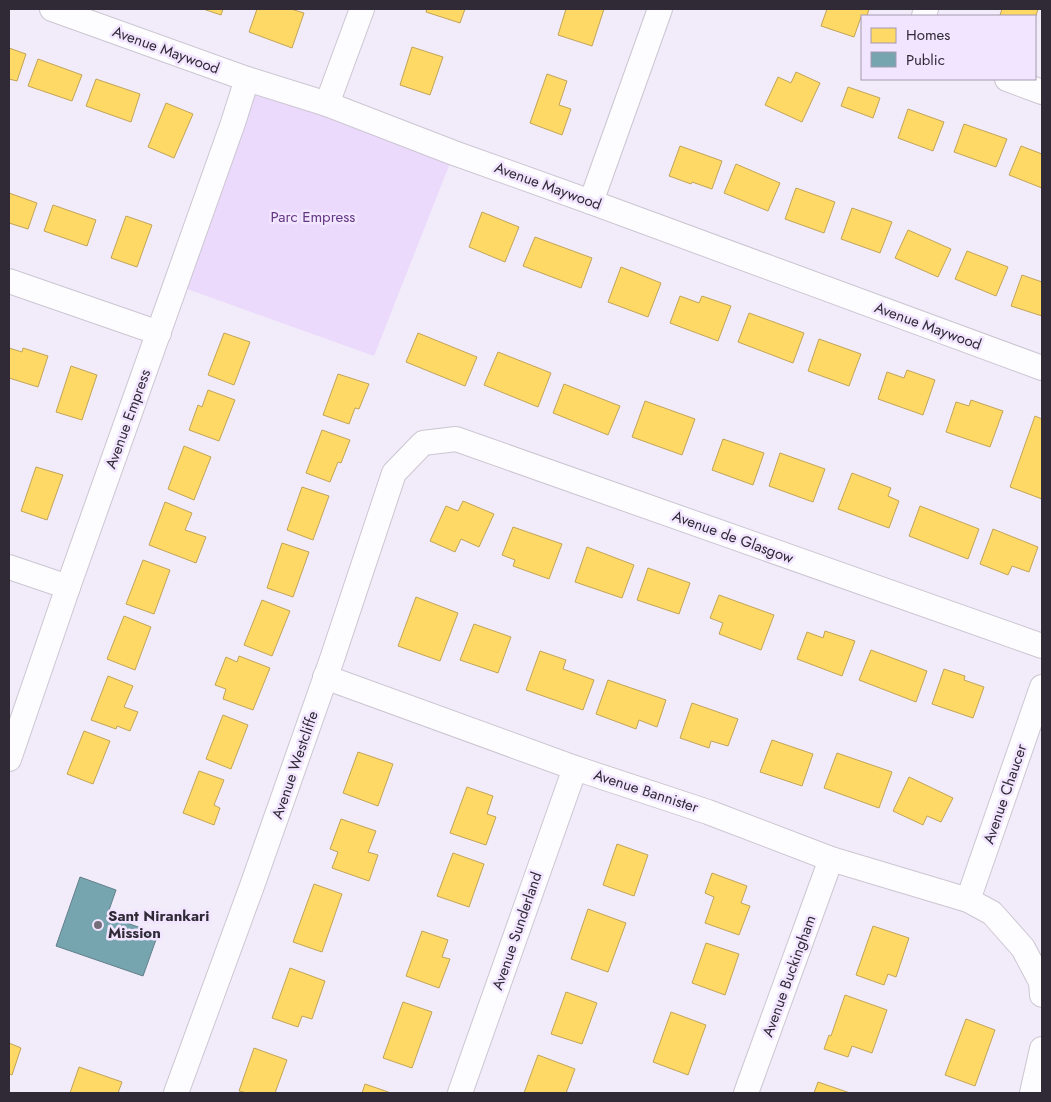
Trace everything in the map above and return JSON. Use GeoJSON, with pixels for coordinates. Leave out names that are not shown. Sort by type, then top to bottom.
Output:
{"type":"FeatureCollection","features":[{"type":"Feature","properties":{"kind":"street","name":"Avenue Maywood"},"geometry":{"type":"LineString","coordinates":[[52,9],[247,79],[327,104],[1042,368]]}},
{"type":"Feature","properties":{"kind":"street"},"geometry":{"type":"LineString","coordinates":[[327,104],[362,9]]}},
{"type":"Feature","properties":{"kind":"street"},"geometry":{"type":"LineString","coordinates":[[591,202],[660,9]]}},
{"type":"Feature","properties":{"kind":"street","name":"Avenue Empress"},"geometry":{"type":"LineString","coordinates":[[9,759],[247,79]]}},
{"type":"Feature","properties":{"kind":"street"},"geometry":{"type":"LineString","coordinates":[[1010,80],[1042,92]]}},
{"type":"Feature","properties":{"kind":"street"},"geometry":{"type":"LineString","coordinates":[[9,281],[159,333]]}},
{"type":"Feature","properties":{"kind":"street","name":"Avenue de Glasgow"},"geometry":{"type":"LineString","coordinates":[[423,443],[456,439],[1042,646]]}},
{"type":"Feature","properties":{"kind":"street","name":"Avenue Westcliffe"},"geometry":{"type":"LineString","coordinates":[[176,1093],[252,886],[394,473],[423,443]]}},
{"type":"Feature","properties":{"kind":"street"},"geometry":{"type":"LineString","coordinates":[[9,567],[68,587]]}},
{"type":"Feature","properties":{"kind":"street","name":"Avenue Bannister"},"geometry":{"type":"LineString","coordinates":[[325,677],[575,768],[708,812],[831,858],[968,900],[992,913],[1024,948],[1041,982],[1042,995]]}},
{"type":"Feature","properties":{"kind":"street","name":"Avenue Chaucer"},"geometry":{"type":"LineString","coordinates":[[968,900],[1042,687]]}},
{"type":"Feature","properties":{"kind":"street","name":"Avenue Sunderland"},"geometry":{"type":"LineString","coordinates":[[460,1093],[575,768]]}},
{"type":"Feature","properties":{"kind":"street","name":"Avenue Buckingham"},"geometry":{"type":"LineString","coordinates":[[746,1093],[831,858]]}},
{"type":"Feature","properties":{"kind":"street"},"geometry":{"type":"LineString","coordinates":[[1032,1093],[1042,1049]]}},
{"type":"Feature","properties":{"kind":"green space","name":"Parc Empress"},"geometry":{"type":"Polygon","coordinates":[[[247,79],[454,153],[374,356],[176,285],[247,79]]]}},
{"type":"Feature","properties":{"kind":"building: Homes"},"geometry":{"type":"Polygon","coordinates":[[[203,9],[223,9],[221,15],[203,9]]]}},
{"type":"Feature","properties":{"kind":"building: Homes"},"geometry":{"type":"Polygon","coordinates":[[[257,9],[291,9],[304,13],[292,48],[249,32],[257,9]]]}},
{"type":"Feature","properties":{"kind":"building: Homes"},"geometry":{"type":"Polygon","coordinates":[[[427,9],[465,9],[460,23],[426,12],[427,9]]]}},
{"type":"Feature","properties":{"kind":"building: Homes"},"geometry":{"type":"Polygon","coordinates":[[[566,9],[604,9],[592,46],[558,35],[566,9]]]}},
{"type":"Feature","properties":{"kind":"building: Homes"},"geometry":{"type":"Polygon","coordinates":[[[827,9],[869,9],[867,15],[861,15],[854,37],[821,26],[827,9]]]}},
{"type":"Feature","properties":{"kind":"building: Homes"},"geometry":{"type":"Polygon","coordinates":[[[1002,9],[1038,9],[1036,16],[1000,15],[1002,9]]]}},
{"type":"Feature","properties":{"kind":"building: Homes"},"geometry":{"type":"Polygon","coordinates":[[[412,47],[443,57],[430,95],[400,85],[412,47]]]}},
{"type":"Feature","properties":{"kind":"building: Homes"},"geometry":{"type":"Polygon","coordinates":[[[9,48],[26,54],[17,81],[9,79],[9,48]]]}},
{"type":"Feature","properties":{"kind":"building: Homes"},"geometry":{"type":"Polygon","coordinates":[[[38,59],[82,75],[72,101],[28,86],[38,59]]]}},
{"type":"Feature","properties":{"kind":"building: Homes"},"geometry":{"type":"Polygon","coordinates":[[[796,72],[820,83],[802,122],[765,105],[778,77],[791,83],[796,72]]]}},
{"type":"Feature","properties":{"kind":"building: Homes"},"geometry":{"type":"Polygon","coordinates":[[[547,74],[567,81],[559,105],[571,109],[562,135],[530,123],[547,74]]]}},
{"type":"Feature","properties":{"kind":"building: Homes"},"geometry":{"type":"Polygon","coordinates":[[[96,79],[140,94],[131,122],[86,106],[96,79]]]}},
{"type":"Feature","properties":{"kind":"building: Homes"},"geometry":{"type":"Polygon","coordinates":[[[848,87],[880,98],[873,118],[841,106],[848,87]]]}},
{"type":"Feature","properties":{"kind":"building: Homes"},"geometry":{"type":"Polygon","coordinates":[[[166,103],[193,114],[174,158],[148,147],[166,103]]]}},
{"type":"Feature","properties":{"kind":"building: Homes"},"geometry":{"type":"Polygon","coordinates":[[[908,109],[944,122],[933,151],[898,138],[908,109]]]}},
{"type":"Feature","properties":{"kind":"building: Homes"},"geometry":{"type":"Polygon","coordinates":[[[964,124],[1007,139],[996,167],[954,152],[964,124]]]}},
{"type":"Feature","properties":{"kind":"building: Homes"},"geometry":{"type":"Polygon","coordinates":[[[680,146],[722,161],[712,189],[669,176],[680,146]]]}},
{"type":"Feature","properties":{"kind":"building: Homes"},"geometry":{"type":"Polygon","coordinates":[[[1021,146],[1042,154],[1042,188],[1009,175],[1021,146]]]}},
{"type":"Feature","properties":{"kind":"building: Homes"},"geometry":{"type":"Polygon","coordinates":[[[736,164],[780,183],[768,211],[724,193],[736,164]]]}},
{"type":"Feature","properties":{"kind":"building: Homes"},"geometry":{"type":"Polygon","coordinates":[[[796,188],[835,202],[824,233],[785,219],[796,188]]]}},
{"type":"Feature","properties":{"kind":"building: Homes"},"geometry":{"type":"Polygon","coordinates":[[[9,193],[37,203],[28,229],[9,223],[9,193]]]}},
{"type":"Feature","properties":{"kind":"building: Homes"},"geometry":{"type":"Polygon","coordinates":[[[53,205],[96,220],[87,246],[44,231],[53,205]]]}},
{"type":"Feature","properties":{"kind":"building: Homes"},"geometry":{"type":"Polygon","coordinates":[[[852,208],[892,222],[880,253],[841,239],[852,208]]]}},
{"type":"Feature","properties":{"kind":"building: Homes"},"geometry":{"type":"Polygon","coordinates":[[[482,212],[519,227],[505,262],[469,247],[482,212]]]}},
{"type":"Feature","properties":{"kind":"building: Homes"},"geometry":{"type":"Polygon","coordinates":[[[126,216],[152,225],[137,267],[111,258],[126,216]]]}},
{"type":"Feature","properties":{"kind":"building: Homes"},"geometry":{"type":"Polygon","coordinates":[[[908,230],[951,249],[938,277],[895,258],[908,230]]]}},
{"type":"Feature","properties":{"kind":"building: Homes"},"geometry":{"type":"Polygon","coordinates":[[[535,237],[592,258],[581,288],[523,266],[535,237]]]}},
{"type":"Feature","properties":{"kind":"building: Homes"},"geometry":{"type":"Polygon","coordinates":[[[967,251],[1008,267],[996,296],[955,279],[967,251]]]}},
{"type":"Feature","properties":{"kind":"building: Homes"},"geometry":{"type":"Polygon","coordinates":[[[621,267],[661,283],[648,317],[608,302],[621,267]]]}},
{"type":"Feature","properties":{"kind":"building: Homes"},"geometry":{"type":"Polygon","coordinates":[[[1022,275],[1042,282],[1042,316],[1011,306],[1022,275]]]}},
{"type":"Feature","properties":{"kind":"building: Homes"},"geometry":{"type":"Polygon","coordinates":[[[680,296],[699,303],[702,296],[731,306],[718,341],[670,323],[680,296]]]}},
{"type":"Feature","properties":{"kind":"building: Homes"},"geometry":{"type":"Polygon","coordinates":[[[749,313],[804,333],[793,363],[738,342],[749,313]]]}},
{"type":"Feature","properties":{"kind":"building: Homes"},"geometry":{"type":"Polygon","coordinates":[[[224,333],[250,342],[234,385],[208,375],[224,333]]]}},
{"type":"Feature","properties":{"kind":"building: Homes"},"geometry":{"type":"Polygon","coordinates":[[[418,333],[477,357],[465,386],[406,362],[418,333]]]}},
{"type":"Feature","properties":{"kind":"building: Homes"},"geometry":{"type":"Polygon","coordinates":[[[819,339],[861,354],[849,386],[808,371],[819,339]]]}},
{"type":"Feature","properties":{"kind":"building: Homes"},"geometry":{"type":"Polygon","coordinates":[[[9,348],[22,352],[23,348],[48,356],[38,387],[9,378],[9,348]]]}},
{"type":"Feature","properties":{"kind":"building: Homes"},"geometry":{"type":"Polygon","coordinates":[[[498,352],[551,373],[538,407],[484,385],[498,352]]]}},
{"type":"Feature","properties":{"kind":"building: Homes"},"geometry":{"type":"Polygon","coordinates":[[[71,366],[97,375],[82,420],[56,412],[71,366]]]}},
{"type":"Feature","properties":{"kind":"building: Homes"},"geometry":{"type":"Polygon","coordinates":[[[907,370],[935,380],[923,415],[878,399],[887,372],[904,378],[907,370]]]}},
{"type":"Feature","properties":{"kind":"building: Homes"},"geometry":{"type":"Polygon","coordinates":[[[338,374],[369,384],[359,409],[355,408],[349,424],[323,415],[338,374]]]}},
{"type":"Feature","properties":{"kind":"building: Homes"},"geometry":{"type":"Polygon","coordinates":[[[564,384],[620,406],[608,435],[553,413],[564,384]]]}},
{"type":"Feature","properties":{"kind":"building: Homes"},"geometry":{"type":"Polygon","coordinates":[[[208,390],[235,400],[219,441],[189,430],[198,405],[202,407],[208,390]]]}},
{"type":"Feature","properties":{"kind":"building: Homes"},"geometry":{"type":"Polygon","coordinates":[[[971,400],[1003,411],[990,447],[946,432],[956,402],[969,406],[971,400]]]}},
{"type":"Feature","properties":{"kind":"building: Homes"},"geometry":{"type":"Polygon","coordinates":[[[645,401],[695,419],[682,455],[632,437],[645,401]]]}},
{"type":"Feature","properties":{"kind":"building: Homes"},"geometry":{"type":"Polygon","coordinates":[[[1035,416],[1042,419],[1042,499],[1010,487],[1035,416]]]}},
{"type":"Feature","properties":{"kind":"building: Homes"},"geometry":{"type":"Polygon","coordinates":[[[322,430],[350,440],[341,463],[338,462],[330,482],[306,473],[322,430]]]}},
{"type":"Feature","properties":{"kind":"building: Homes"},"geometry":{"type":"Polygon","coordinates":[[[723,439],[764,453],[753,485],[712,470],[723,439]]]}},
{"type":"Feature","properties":{"kind":"building: Homes"},"geometry":{"type":"Polygon","coordinates":[[[184,446],[211,457],[194,500],[168,489],[184,446]]]}},
{"type":"Feature","properties":{"kind":"building: Homes"},"geometry":{"type":"Polygon","coordinates":[[[780,453],[825,469],[813,502],[769,486],[780,453]]]}},
{"type":"Feature","properties":{"kind":"building: Homes"},"geometry":{"type":"Polygon","coordinates":[[[36,467],[63,475],[47,520],[21,511],[36,467]]]}},
{"type":"Feature","properties":{"kind":"building: Homes"},"geometry":{"type":"Polygon","coordinates":[[[852,473],[891,488],[888,496],[899,501],[889,528],[838,509],[852,473]]]}},
{"type":"Feature","properties":{"kind":"building: Homes"},"geometry":{"type":"Polygon","coordinates":[[[302,487],[329,496],[313,540],[287,530],[302,487]]]}},
{"type":"Feature","properties":{"kind":"building: Homes"},"geometry":{"type":"Polygon","coordinates":[[[463,501],[494,514],[479,547],[461,539],[455,552],[430,541],[446,506],[458,511],[463,501]]]}},
{"type":"Feature","properties":{"kind":"building: Homes"},"geometry":{"type":"Polygon","coordinates":[[[165,502],[192,513],[185,530],[206,537],[196,563],[149,545],[165,502]]]}},
{"type":"Feature","properties":{"kind":"building: Homes"},"geometry":{"type":"Polygon","coordinates":[[[920,506],[979,529],[968,559],[909,536],[920,506]]]}},
{"type":"Feature","properties":{"kind":"building: Homes"},"geometry":{"type":"Polygon","coordinates":[[[513,527],[562,544],[549,579],[513,566],[515,560],[502,555],[513,527]]]}},
{"type":"Feature","properties":{"kind":"building: Homes"},"geometry":{"type":"Polygon","coordinates":[[[993,529],[1038,547],[1029,572],[1012,566],[1008,575],[980,564],[993,529]]]}},
{"type":"Feature","properties":{"kind":"building: Homes"},"geometry":{"type":"Polygon","coordinates":[[[282,543],[309,552],[293,597],[267,588],[282,543]]]}},
{"type":"Feature","properties":{"kind":"building: Homes"},"geometry":{"type":"Polygon","coordinates":[[[587,547],[634,565],[622,598],[575,582],[587,547]]]}},
{"type":"Feature","properties":{"kind":"building: Homes"},"geometry":{"type":"Polygon","coordinates":[[[143,560],[170,570],[154,614],[126,604],[143,560]]]}},
{"type":"Feature","properties":{"kind":"building: Homes"},"geometry":{"type":"Polygon","coordinates":[[[648,568],[690,583],[679,614],[637,600],[648,568]]]}},
{"type":"Feature","properties":{"kind":"building: Homes"},"geometry":{"type":"Polygon","coordinates":[[[719,595],[774,615],[761,650],[719,634],[723,623],[710,618],[719,595]]]}},
{"type":"Feature","properties":{"kind":"building: Homes"},"geometry":{"type":"Polygon","coordinates":[[[416,597],[458,613],[440,661],[398,646],[416,597]]]}},
{"type":"Feature","properties":{"kind":"building: Homes"},"geometry":{"type":"Polygon","coordinates":[[[262,600],[290,611],[272,656],[244,645],[262,600]]]}},
{"type":"Feature","properties":{"kind":"building: Homes"},"geometry":{"type":"Polygon","coordinates":[[[124,616],[151,627],[135,670],[107,659],[124,616]]]}},
{"type":"Feature","properties":{"kind":"building: Homes"},"geometry":{"type":"Polygon","coordinates":[[[474,624],[511,637],[498,673],[460,660],[474,624]]]}},
{"type":"Feature","properties":{"kind":"building: Homes"},"geometry":{"type":"Polygon","coordinates":[[[825,631],[855,641],[842,676],[797,659],[807,632],[823,638],[825,631]]]}},
{"type":"Feature","properties":{"kind":"building: Homes"},"geometry":{"type":"Polygon","coordinates":[[[871,650],[927,671],[916,702],[859,680],[871,650]]]}},
{"type":"Feature","properties":{"kind":"building: Homes"},"geometry":{"type":"Polygon","coordinates":[[[540,651],[566,660],[563,669],[594,680],[583,710],[526,690],[540,651]]]}},
{"type":"Feature","properties":{"kind":"building: Homes"},"geometry":{"type":"Polygon","coordinates":[[[239,656],[270,668],[253,710],[223,699],[226,689],[215,685],[226,657],[237,662],[239,656]]]}},
{"type":"Feature","properties":{"kind":"building: Homes"},"geometry":{"type":"Polygon","coordinates":[[[944,669],[965,676],[964,680],[984,687],[973,718],[932,704],[944,669]]]}},
{"type":"Feature","properties":{"kind":"building: Homes"},"geometry":{"type":"Polygon","coordinates":[[[108,676],[133,686],[124,707],[138,712],[130,731],[117,726],[116,729],[91,720],[108,676]]]}},
{"type":"Feature","properties":{"kind":"building: Homes"},"geometry":{"type":"Polygon","coordinates":[[[608,680],[666,700],[657,727],[639,720],[636,729],[596,714],[608,680]]]}},
{"type":"Feature","properties":{"kind":"building: Homes"},"geometry":{"type":"Polygon","coordinates":[[[692,703],[738,719],[728,746],[711,741],[709,748],[680,738],[692,703]]]}},
{"type":"Feature","properties":{"kind":"building: Homes"},"geometry":{"type":"Polygon","coordinates":[[[223,715],[248,725],[231,769],[206,759],[223,715]]]}},
{"type":"Feature","properties":{"kind":"building: Homes"},"geometry":{"type":"Polygon","coordinates":[[[84,731],[110,741],[93,784],[67,774],[84,731]]]}},
{"type":"Feature","properties":{"kind":"building: Homes"},"geometry":{"type":"Polygon","coordinates":[[[772,740],[813,754],[802,786],[760,772],[772,740]]]}},
{"type":"Feature","properties":{"kind":"building: Homes"},"geometry":{"type":"Polygon","coordinates":[[[358,752],[393,764],[378,806],[343,793],[358,752]]]}},
{"type":"Feature","properties":{"kind":"building: Homes"},"geometry":{"type":"Polygon","coordinates":[[[837,753],[892,772],[879,808],[824,788],[837,753]]]}},
{"type":"Feature","properties":{"kind":"building: Homes"},"geometry":{"type":"Polygon","coordinates":[[[199,771],[224,780],[214,805],[220,808],[214,825],[183,813],[199,771]]]}},
{"type":"Feature","properties":{"kind":"building: Homes"},"geometry":{"type":"Polygon","coordinates":[[[909,777],[953,798],[941,822],[927,816],[923,825],[893,811],[909,777]]]}},
{"type":"Feature","properties":{"kind":"building: Homes"},"geometry":{"type":"Polygon","coordinates":[[[467,787],[493,796],[487,814],[496,817],[486,845],[450,833],[467,787]]]}},
{"type":"Feature","properties":{"kind":"building: Homes"},"geometry":{"type":"Polygon","coordinates":[[[341,819],[376,831],[368,852],[378,855],[369,881],[332,868],[338,852],[330,849],[341,819]]]}},
{"type":"Feature","properties":{"kind":"building: Homes"},"geometry":{"type":"Polygon","coordinates":[[[617,844],[648,855],[634,896],[603,885],[617,844]]]}},
{"type":"Feature","properties":{"kind":"building: Homes"},"geometry":{"type":"Polygon","coordinates":[[[453,853],[484,864],[469,907],[437,896],[453,853]]]}},
{"type":"Feature","properties":{"kind":"building: Homes"},"geometry":{"type":"Polygon","coordinates":[[[712,873],[747,886],[741,903],[750,906],[739,935],[705,923],[714,897],[705,893],[712,873]]]}},
{"type":"Feature","properties":{"kind":"building: Homes"},"geometry":{"type":"Polygon","coordinates":[[[314,884],[342,894],[322,952],[293,942],[314,884]]]}},
{"type":"Feature","properties":{"kind":"building: Homes"},"geometry":{"type":"Polygon","coordinates":[[[588,909],[626,923],[608,972],[571,959],[588,909]]]}},
{"type":"Feature","properties":{"kind":"building: Homes"},"geometry":{"type":"Polygon","coordinates":[[[873,926],[909,938],[896,977],[888,974],[884,985],[856,975],[873,926]]]}},
{"type":"Feature","properties":{"kind":"building: Homes"},"geometry":{"type":"Polygon","coordinates":[[[422,931],[448,940],[442,957],[450,959],[439,988],[406,976],[422,931]]]}},
{"type":"Feature","properties":{"kind":"building: Homes"},"geometry":{"type":"Polygon","coordinates":[[[706,943],[739,954],[725,995],[692,983],[706,943]]]}},
{"type":"Feature","properties":{"kind":"building: Homes"},"geometry":{"type":"Polygon","coordinates":[[[290,968],[325,981],[312,1019],[302,1016],[298,1027],[272,1018],[290,968]]]}},
{"type":"Feature","properties":{"kind":"building: Homes"},"geometry":{"type":"Polygon","coordinates":[[[566,992],[597,1003],[582,1044],[551,1034],[566,992]]]}},
{"type":"Feature","properties":{"kind":"building: Homes"},"geometry":{"type":"Polygon","coordinates":[[[845,995],[887,1010],[872,1053],[852,1046],[848,1057],[824,1049],[829,1035],[831,1036],[845,995]]]}},
{"type":"Feature","properties":{"kind":"building: Homes"},"geometry":{"type":"Polygon","coordinates":[[[403,1002],[432,1012],[412,1068],[383,1058],[403,1002]]]}},
{"type":"Feature","properties":{"kind":"building: Homes"},"geometry":{"type":"Polygon","coordinates":[[[671,1012],[706,1025],[688,1075],[653,1062],[671,1012]]]}},
{"type":"Feature","properties":{"kind":"building: Homes"},"geometry":{"type":"Polygon","coordinates":[[[966,1019],[995,1030],[975,1086],[945,1075],[966,1019]]]}},
{"type":"Feature","properties":{"kind":"building: Homes"},"geometry":{"type":"Polygon","coordinates":[[[9,1043],[21,1048],[12,1075],[9,1074],[9,1043]]]}},
{"type":"Feature","properties":{"kind":"building: Homes"},"geometry":{"type":"Polygon","coordinates":[[[254,1048],[287,1060],[275,1093],[247,1093],[239,1091],[254,1048]]]}},
{"type":"Feature","properties":{"kind":"building: Homes"},"geometry":{"type":"Polygon","coordinates":[[[538,1055],[575,1069],[566,1093],[524,1093],[538,1055]]]}},
{"type":"Feature","properties":{"kind":"building: Homes"},"geometry":{"type":"Polygon","coordinates":[[[79,1067],[122,1082],[118,1093],[70,1093],[79,1067]]]}},
{"type":"Feature","properties":{"kind":"building: Homes"},"geometry":{"type":"Polygon","coordinates":[[[818,1082],[850,1093],[814,1093],[818,1082]]]}},
{"type":"Feature","properties":{"kind":"building: Homes"},"geometry":{"type":"Polygon","coordinates":[[[365,1084],[391,1093],[362,1093],[365,1084]]]}},
{"type":"Feature","properties":{"kind":"building: Public","name":"Sant Nirankari Mission"},"geometry":{"type":"Polygon","coordinates":[[[80,877],[116,890],[107,916],[158,934],[143,976],[56,946],[80,877]]]}},
{"type":"Feature","properties":{"kind":"place","name":"Sant Nirankari Mission"},"geometry":{"type":"Point","coordinates":[98,925]}}]}
